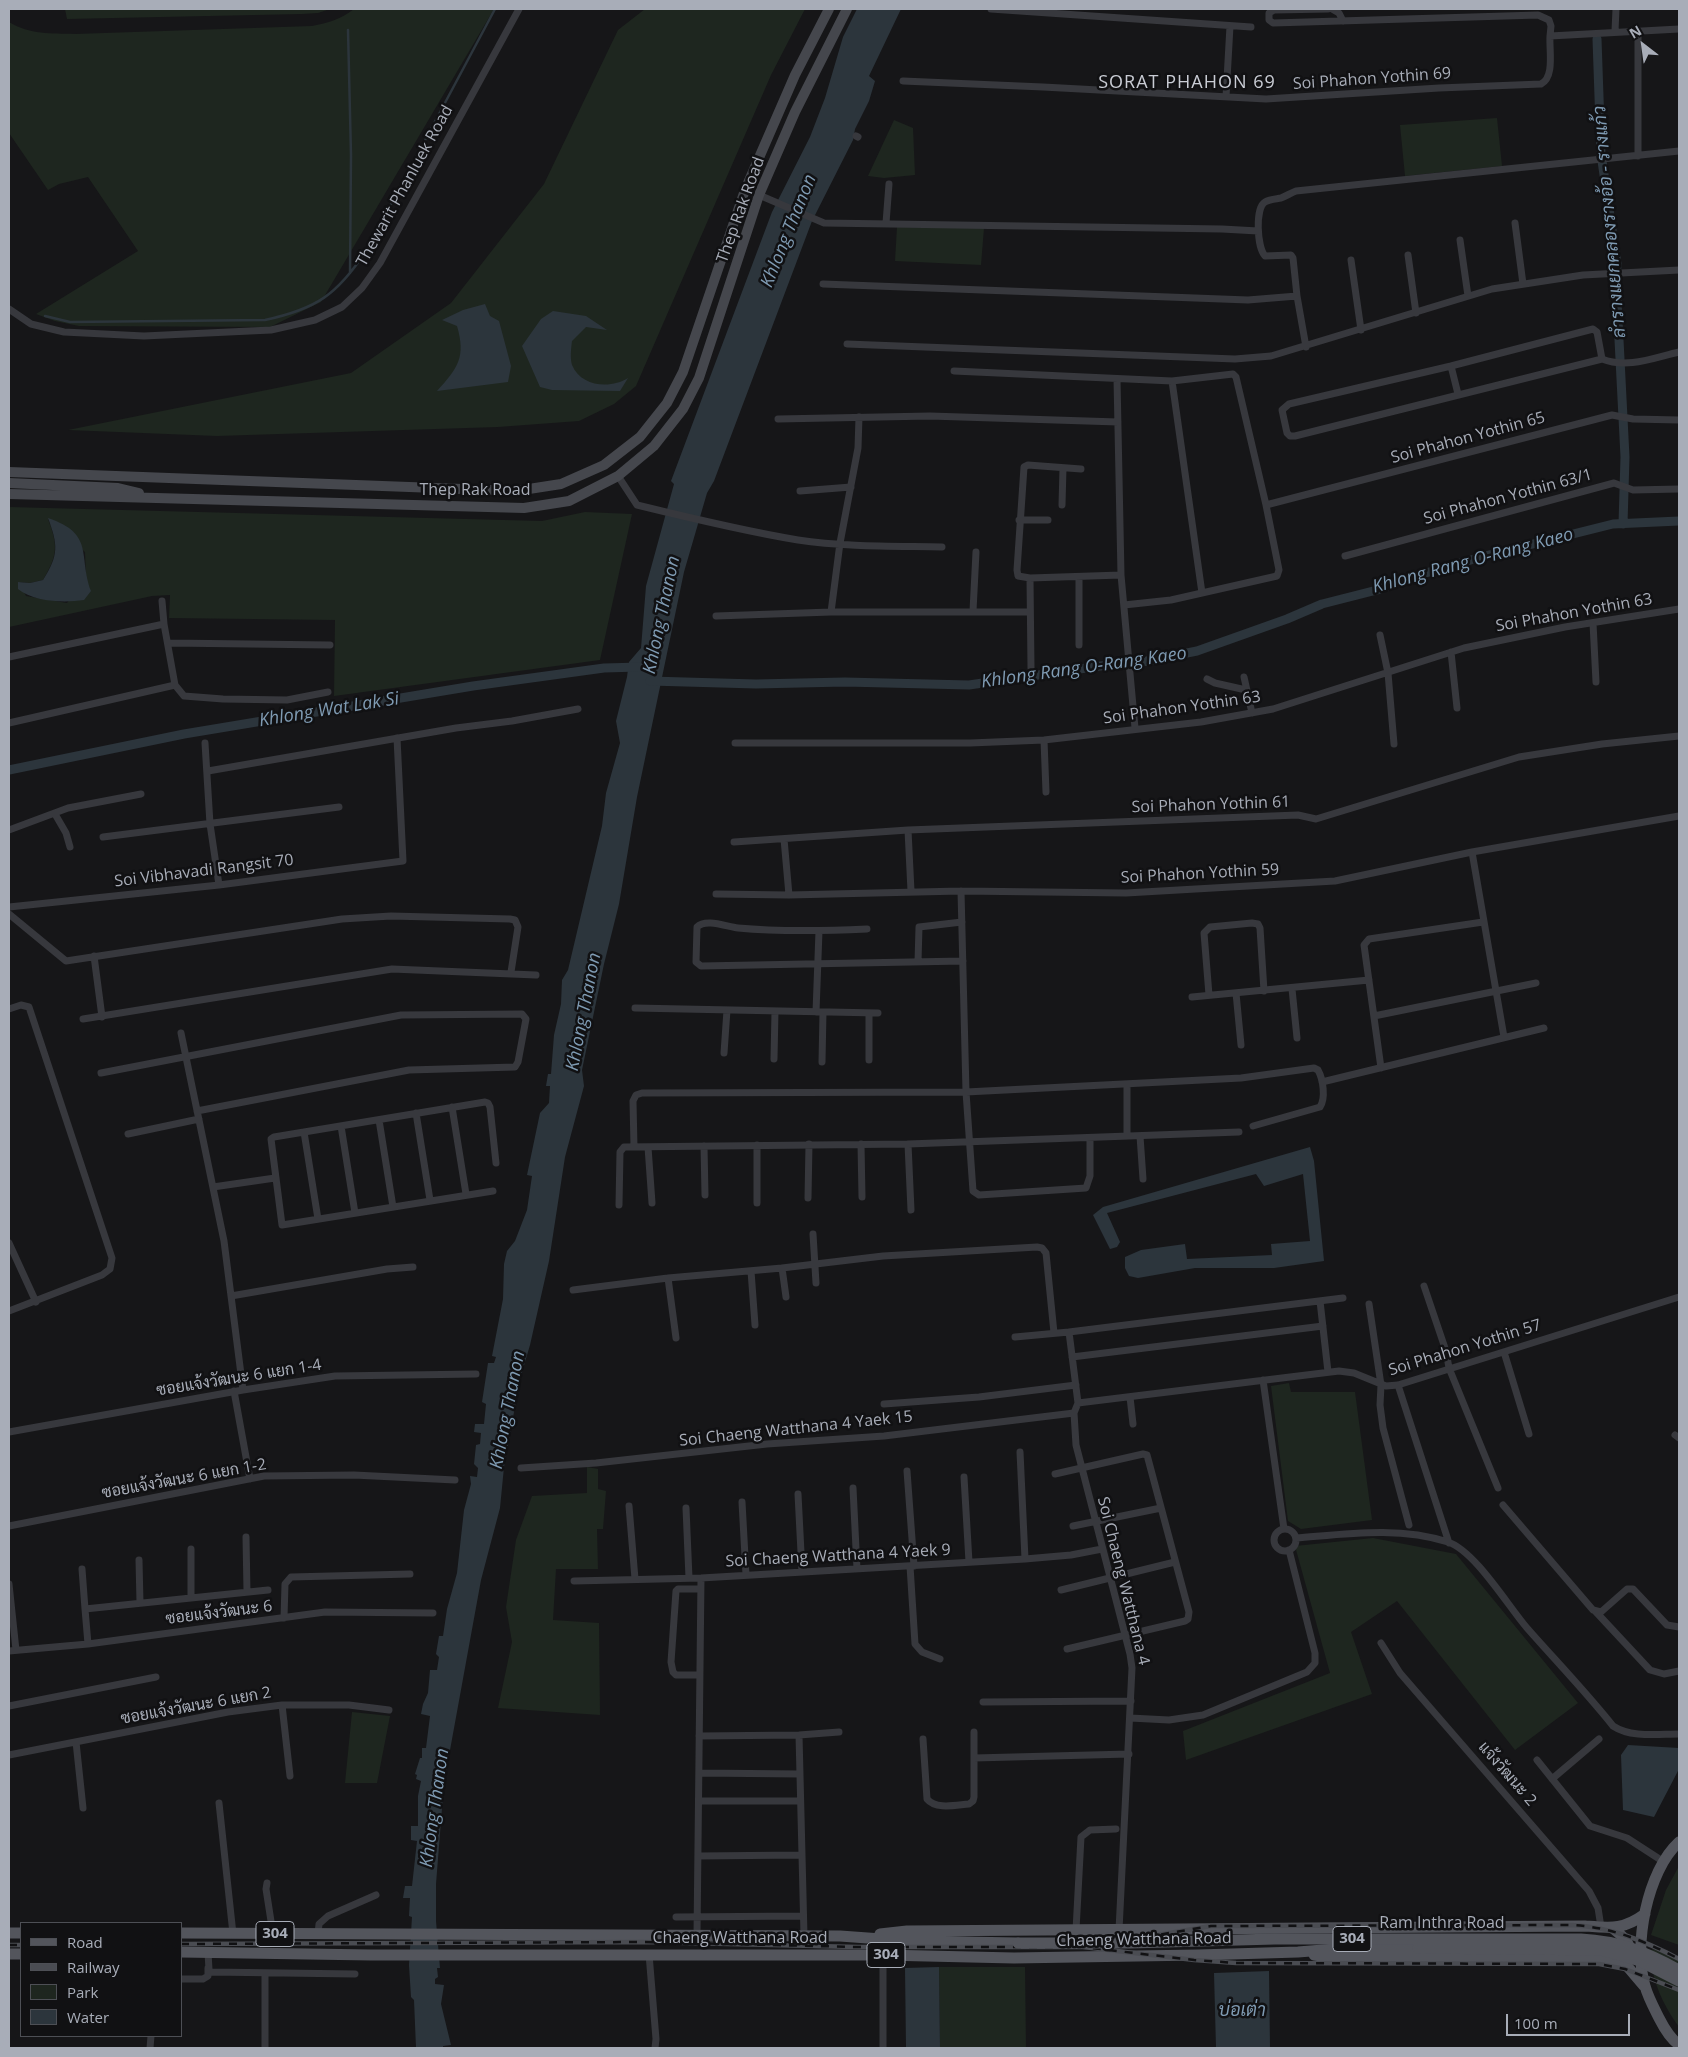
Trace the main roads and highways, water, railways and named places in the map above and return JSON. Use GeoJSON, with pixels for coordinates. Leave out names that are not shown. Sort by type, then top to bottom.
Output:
{"type":"FeatureCollection","features":[{"type":"Feature","properties":{"kind":"main road","name":"Thep Rak Road"},"geometry":{"type":"LineString","coordinates":[[9,472],[516,491],[561,484],[604,465],[640,437],[667,403],[684,372],[745,190],[795,75],[828,9]]}},
{"type":"Feature","properties":{"kind":"main road","name":"Thep Rak Road"},"geometry":{"type":"LineString","coordinates":[[9,494],[524,508],[568,500],[618,476],[654,446],[683,409],[699,378],[759,195],[795,112],[847,9]]}},
{"type":"Feature","properties":{"kind":"main road"},"geometry":{"type":"LineString","coordinates":[[9,483],[118,488],[158,498]]}},
{"type":"Feature","properties":{"kind":"main road"},"geometry":{"type":"LineString","coordinates":[[1644,1986],[1640,1943],[1645,1914],[1654,1883],[1664,1862],[1677,1844],[1679,1834]]}},
{"type":"Feature","properties":{"kind":"main road","name":"Chaeng Watthana Road"},"geometry":{"type":"LineString","coordinates":[[864,1936],[907,1931],[1322,1927],[1613,1928],[1630,1924],[1645,1914]]}},
{"type":"Feature","properties":{"kind":"main road"},"geometry":{"type":"LineString","coordinates":[[1612,1959],[1624,1958],[1629,1954],[1631,1948],[1626,1940],[1613,1928]]}},
{"type":"Feature","properties":{"kind":"main road","name":"Chaeng Watthana Road"},"geometry":{"type":"LineString","coordinates":[[182,1933],[864,1936],[909,1941],[1018,1943]]}},
{"type":"Feature","properties":{"kind":"main road","name":"Ram Inthra Road"},"geometry":{"type":"LineString","coordinates":[[1018,1943],[1130,1943],[1275,1939],[1582,1939],[1603,1940],[1625,1945],[1644,1952],[1679,1970]]}},
{"type":"Feature","properties":{"kind":"main road","name":"Chaeng Watthana Road"},"geometry":{"type":"LineString","coordinates":[[182,1952],[371,1955],[883,1955],[1014,1958],[1418,1948]]}},
{"type":"Feature","properties":{"kind":"main road","name":"Ram Inthra Road"},"geometry":{"type":"LineString","coordinates":[[1418,1948],[1601,1950],[1640,1961],[1679,1981]]}},
{"type":"Feature","properties":{"kind":"main road","name":"Chaeng Watthana Road"},"geometry":{"type":"LineString","coordinates":[[1298,1952],[1329,1957],[1612,1959]]}},
{"type":"Feature","properties":{"kind":"main road"},"geometry":{"type":"LineString","coordinates":[[1612,1959],[1627,1966],[1644,1986],[1657,2014],[1676,2044]]}},
{"type":"Feature","properties":{"kind":"water","name":"Khlong Thanon"},"geometry":{"type":"Polygon","coordinates":[[[857,9],[901,9],[869,76],[875,81],[869,101],[855,129],[853,140],[812,221],[714,481],[707,493],[684,572],[637,797],[619,904],[604,964],[582,1070],[584,1086],[565,1157],[549,1261],[530,1345],[520,1379],[504,1467],[500,1508],[481,1580],[444,1783],[436,1884],[436,1921],[440,1968],[437,1968],[438,1977],[435,1979],[435,1984],[444,1985],[441,2004],[451,2045],[443,2046],[443,2048],[416,2048],[414,2000],[411,1997],[409,1965],[412,1917],[409,1916],[410,1898],[403,1898],[405,1886],[412,1886],[417,1841],[411,1840],[411,1826],[418,1826],[418,1796],[421,1781],[416,1779],[417,1775],[415,1774],[420,1758],[422,1758],[422,1748],[426,1748],[430,1716],[421,1714],[428,1693],[430,1670],[437,1670],[439,1657],[436,1654],[439,1636],[443,1636],[447,1609],[457,1573],[464,1510],[471,1484],[470,1476],[477,1477],[478,1468],[474,1464],[476,1445],[480,1444],[481,1433],[474,1432],[475,1424],[484,1424],[486,1404],[482,1402],[488,1363],[494,1363],[496,1357],[492,1356],[503,1299],[504,1264],[507,1251],[515,1241],[527,1210],[532,1176],[527,1175],[540,1113],[549,1103],[550,1086],[546,1086],[548,1074],[551,1074],[554,1035],[561,1004],[562,980],[568,970],[602,826],[606,793],[620,743],[616,721],[629,662],[641,648],[646,586],[674,484],[671,481],[772,212],[810,137],[825,98],[843,37],[857,9]]]}},
{"type":"Feature","properties":{"kind":"water"},"geometry":{"type":"Polygon","coordinates":[[[485,304],[490,316],[499,321],[511,366],[508,382],[437,391],[455,368],[461,346],[457,326],[442,320],[463,310],[485,304]]]}},
{"type":"Feature","properties":{"kind":"water"},"geometry":{"type":"Polygon","coordinates":[[[553,311],[586,316],[607,330],[586,327],[572,341],[571,362],[576,372],[589,382],[605,385],[621,382],[628,378],[620,391],[552,390],[540,387],[522,346],[541,319],[553,311]]]}},
{"type":"Feature","properties":{"kind":"water"},"geometry":{"type":"Polygon","coordinates":[[[48,518],[63,524],[73,531],[79,539],[91,591],[84,600],[41,599],[32,597],[18,589],[18,582],[30,583],[43,580],[52,564],[55,543],[48,518]]]}},
{"type":"Feature","properties":{"kind":"water"},"geometry":{"type":"Polygon","coordinates":[[[1310,1147],[1314,1161],[1324,1261],[1274,1268],[1195,1268],[1138,1278],[1129,1276],[1125,1268],[1125,1257],[1141,1250],[1185,1244],[1187,1259],[1272,1255],[1271,1244],[1310,1241],[1303,1174],[1264,1186],[1256,1174],[1107,1213],[1120,1242],[1117,1247],[1110,1249],[1093,1215],[1103,1207],[1310,1147]]]}},
{"type":"Feature","properties":{"kind":"water"},"geometry":{"type":"Polygon","coordinates":[[[1628,1745],[1679,1748],[1679,1769],[1654,1817],[1623,1810],[1621,1755],[1628,1745]]]}},
{"type":"Feature","properties":{"kind":"water"},"geometry":{"type":"Polygon","coordinates":[[[939,1967],[940,2048],[906,2048],[905,1968],[939,1967]]]}},
{"type":"Feature","properties":{"kind":"water","name":"บ่อเต่า"},"geometry":{"type":"Polygon","coordinates":[[[1269,1971],[1270,2048],[1216,2048],[1214,1973],[1269,1971]]]}},
{"type":"Feature","properties":{"kind":"waterway"},"geometry":{"type":"LineString","coordinates":[[45,316],[70,322],[265,320],[298,311],[324,298],[345,279],[366,251],[495,9]]}},
{"type":"Feature","properties":{"kind":"waterway"},"geometry":{"type":"LineString","coordinates":[[348,30],[351,155],[350,273]]}},
{"type":"Feature","properties":{"kind":"waterway","name":"ลำรางแยกคลองรางอ้อ - รางแก้ว"},"geometry":{"type":"LineString","coordinates":[[1597,39],[1601,154],[1617,264],[1616,281],[1625,457],[1623,524]]}},
{"type":"Feature","properties":{"kind":"waterway","name":"Khlong Rang O-Rang Kaeo"},"geometry":{"type":"LineString","coordinates":[[650,681],[756,684],[845,682],[969,685],[1100,666],[1137,663],[1197,651],[1287,619],[1322,604],[1377,590],[1412,577],[1481,557],[1613,524],[1679,521]]}},
{"type":"Feature","properties":{"kind":"waterway","name":"Khlong Wat Lak Si"},"geometry":{"type":"LineString","coordinates":[[9,770],[184,734],[473,686],[604,668],[640,667]]}},
{"type":"Feature","properties":{"kind":"railway"},"geometry":{"type":"LineString","coordinates":[[1098,1945],[1211,1926],[1572,1925],[1586,1926],[1627,1936],[1679,1959]]}},
{"type":"Feature","properties":{"kind":"railway"},"geometry":{"type":"LineString","coordinates":[[182,1944],[642,1942],[858,1947],[1083,1947],[1236,1963],[1599,1964],[1625,1969],[1679,1990]]}},
{"type":"Feature","properties":{"kind":"railway"},"geometry":{"type":"LineString","coordinates":[[9,1945],[20,1945]]}},
{"type":"Feature","properties":{"kind":"district","name":"SORAT PHAHON 69"},"geometry":{"type":"Point","coordinates":[1187,83]}}]}
